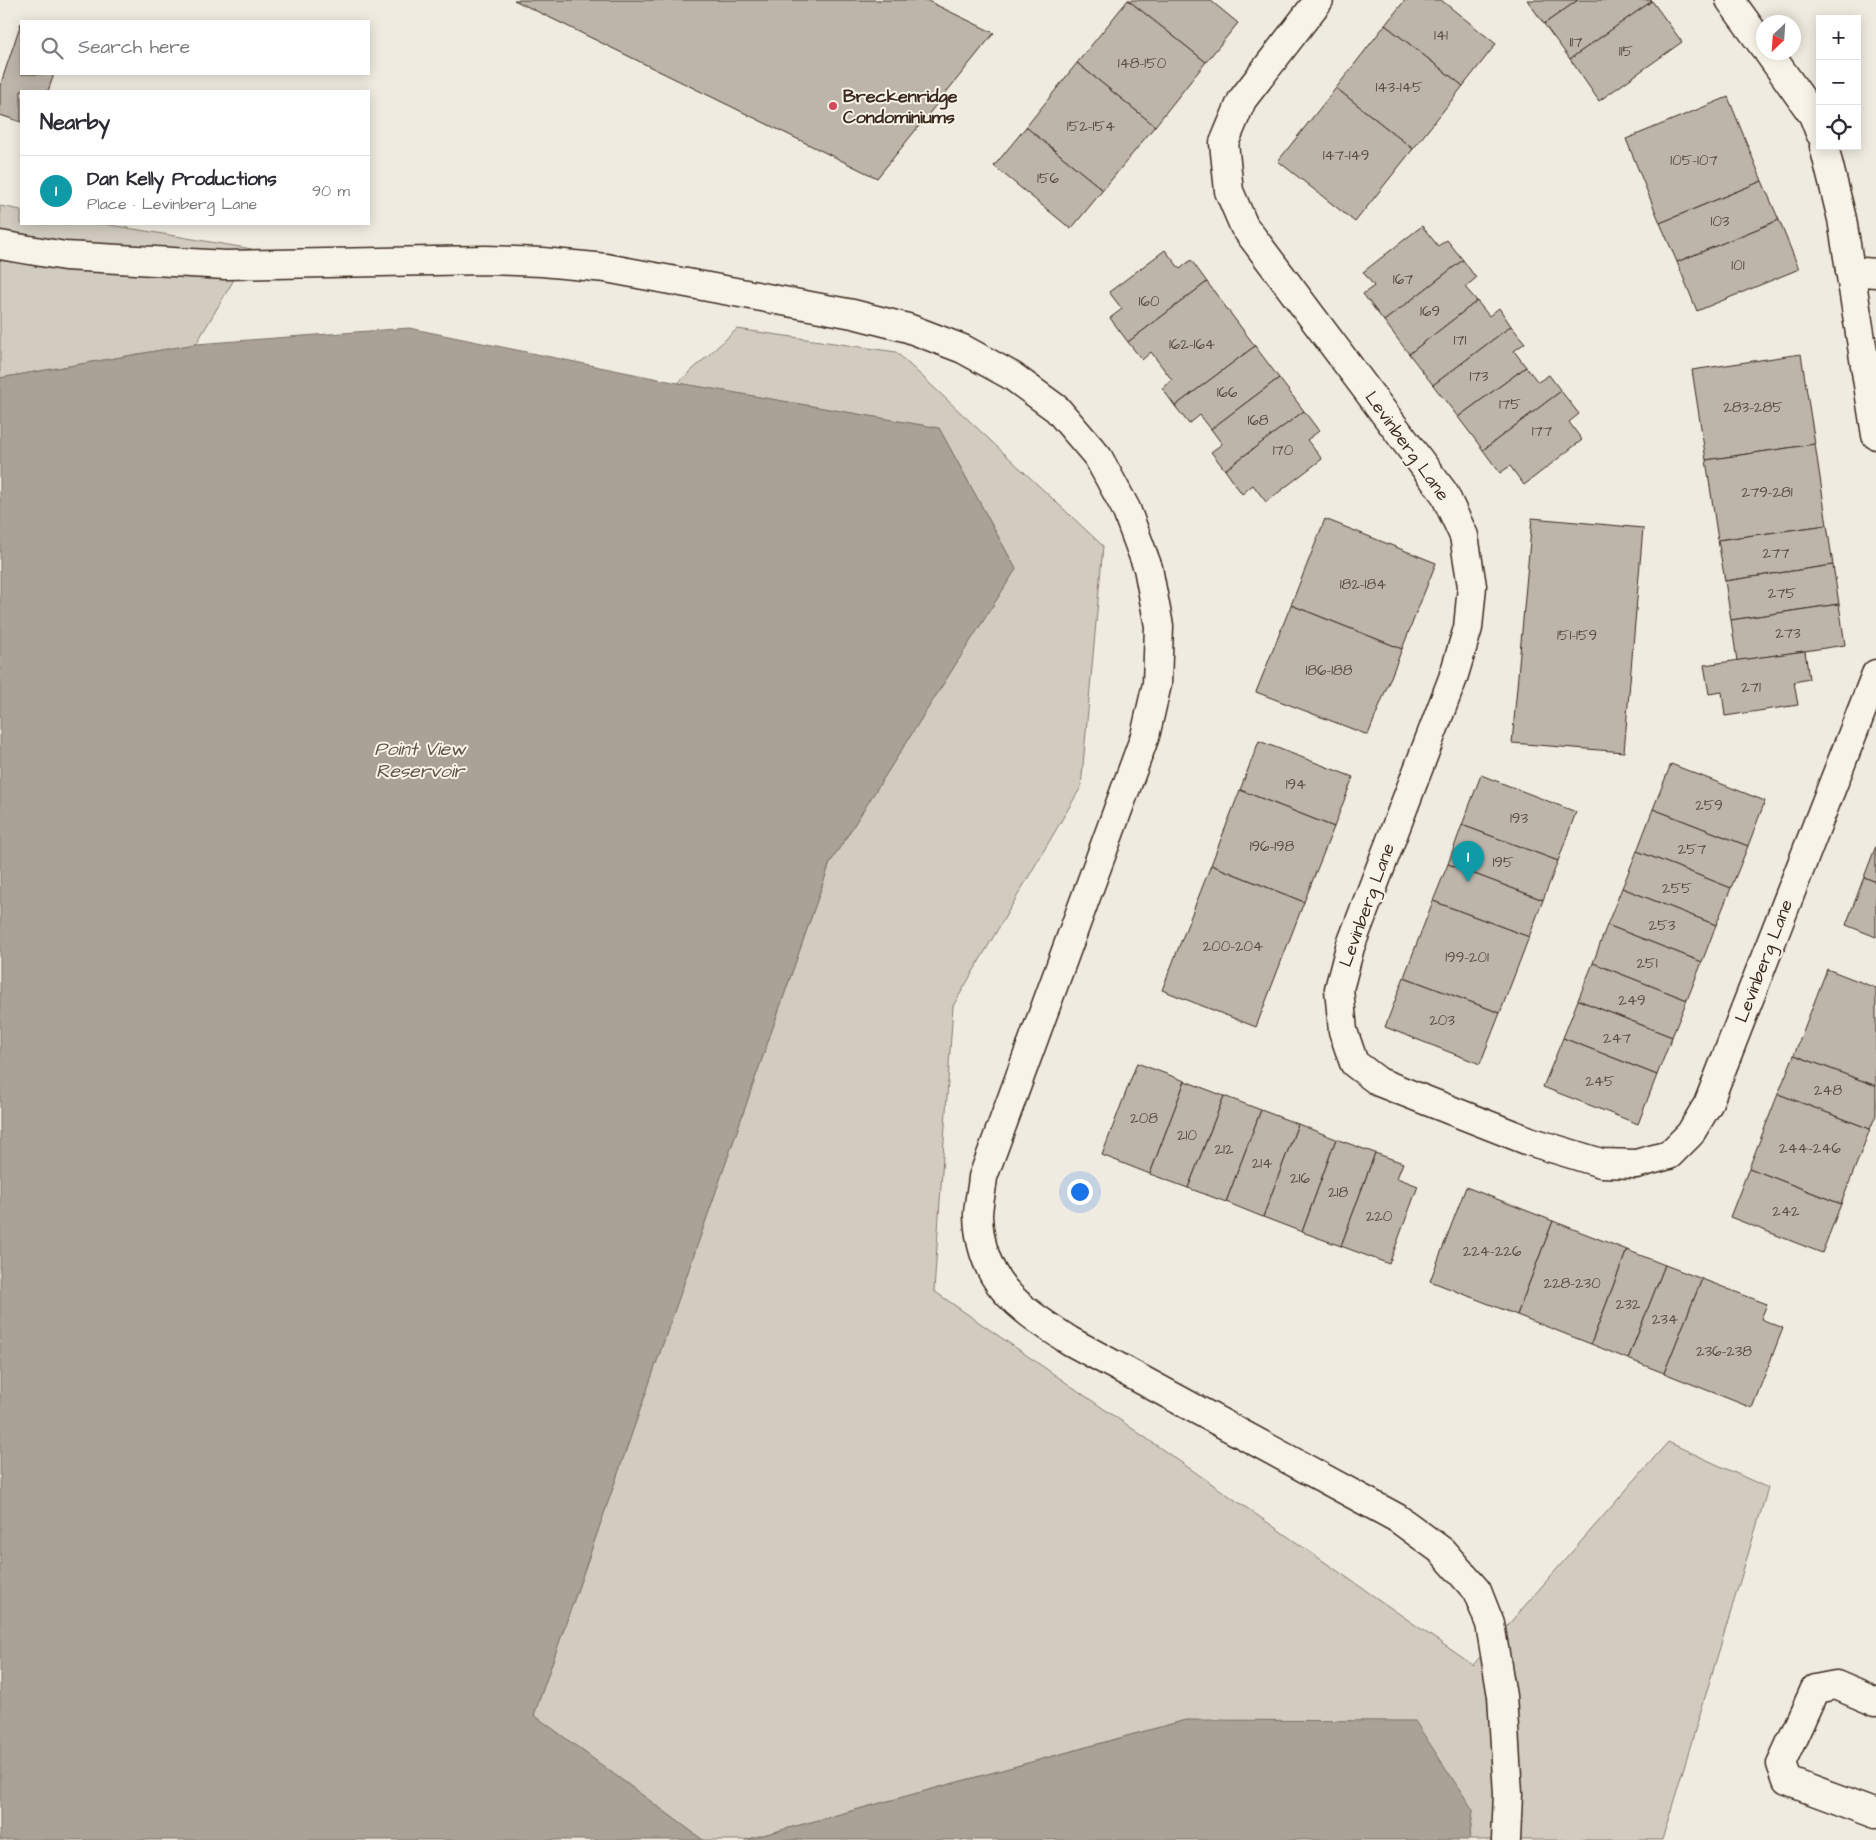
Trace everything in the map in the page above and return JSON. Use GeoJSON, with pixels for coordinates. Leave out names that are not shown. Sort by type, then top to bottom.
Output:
{"type":"FeatureCollection","features":[{"type":"Feature","properties":{"kind":"street","name":"Levinberg Lane"},"geometry":{"type":"LineString","coordinates":[[1319,0],[1242,100],[1224,143],[1229,191],[1244,226],[1444,493],[1464,536],[1472,586],[1468,628],[1453,678],[1350,947],[1339,989],[1343,1031],[1354,1063],[1379,1082],[1530,1141],[1601,1163],[1636,1164],[1669,1155],[1690,1134],[1708,1104],[1876,674]]}},
{"type":"Feature","properties":{"kind":"street"},"geometry":{"type":"LineString","coordinates":[[1730,0],[1756,36]]}},
{"type":"Feature","properties":{"kind":"street"},"geometry":{"type":"LineString","coordinates":[[1774,60],[1813,115],[1816,123]]}},
{"type":"Feature","properties":{"kind":"street"},"geometry":{"type":"LineString","coordinates":[[1825,150],[1842,219],[1863,272],[1876,435]]}},
{"type":"Feature","properties":{"kind":"street"},"geometry":{"type":"LineString","coordinates":[[0,245],[65,256],[226,266],[486,260],[542,262],[606,268],[853,314],[908,328],[963,349],[1012,376],[1057,409],[1098,456],[1126,510],[1148,568],[1159,626],[1157,684],[1145,736],[983,1178],[978,1215],[983,1251],[1001,1287],[1029,1314],[1070,1341],[1397,1518],[1442,1552],[1477,1591],[1490,1624],[1502,1696],[1508,1794],[1506,1840]]}},
{"type":"Feature","properties":{"kind":"street"},"geometry":{"type":"LineString","coordinates":[[1876,1702],[1836,1685],[1815,1689],[1781,1764],[1787,1781],[1876,1814]]}},
{"type":"Feature","properties":{"kind":"shaded area"},"geometry":{"type":"Polygon","coordinates":[[[0,206],[20,210],[20,225],[110,225],[252,249],[196,344],[0,378],[0,206]]]}},
{"type":"Feature","properties":{"kind":"shaded area"},"geometry":{"type":"Polygon","coordinates":[[[737,329],[896,352],[1103,546],[1081,787],[953,1006],[934,1291],[1473,1665],[1668,1442],[1768,1488],[1662,1840],[1469,1840],[1473,1810],[1186,1720],[745,1840],[703,1840],[534,1715],[830,863],[1016,569],[939,428],[678,383],[737,329]]]}},
{"type":"Feature","properties":{"kind":"water","name":"Point View Reservoir"},"geometry":{"type":"Polygon","coordinates":[[[409,328],[678,383],[939,428],[1016,569],[830,863],[534,1715],[703,1840],[0,1840],[0,378],[196,344],[409,328]]]}},
{"type":"Feature","properties":{"kind":"water"},"geometry":{"type":"Polygon","coordinates":[[[1186,1720],[1415,1721],[1473,1810],[1469,1840],[745,1840],[1186,1720]]]}},
{"type":"Feature","properties":{"kind":"building","name":"Breckenridge Condominiums"},"geometry":{"type":"Polygon","coordinates":[[[514,0],[926,0],[994,33],[877,178],[514,0]]]}},
{"type":"Feature","properties":{"kind":"building"},"geometry":{"type":"Polygon","coordinates":[[[1128,0],[1206,62],[1155,126],[1077,63],[1128,0]]]}},
{"type":"Feature","properties":{"kind":"building"},"geometry":{"type":"Polygon","coordinates":[[[1128,0],[1210,0],[1238,23],[1206,62],[1128,0]]]}},
{"type":"Feature","properties":{"kind":"building"},"geometry":{"type":"Polygon","coordinates":[[[1405,0],[1441,0],[1496,44],[1463,86],[1385,25],[1405,0]]]}},
{"type":"Feature","properties":{"kind":"building"},"geometry":{"type":"Polygon","coordinates":[[[1527,0],[1578,0],[1544,24],[1527,0]]]}},
{"type":"Feature","properties":{"kind":"building"},"geometry":{"type":"Polygon","coordinates":[[[1578,0],[1652,1],[1570,59],[1544,24],[1578,0]]]}},
{"type":"Feature","properties":{"kind":"building"},"geometry":{"type":"Polygon","coordinates":[[[1652,1],[1682,42],[1599,101],[1570,59],[1652,1]]]}},
{"type":"Feature","properties":{"kind":"building"},"geometry":{"type":"Polygon","coordinates":[[[1385,25],[1463,86],[1413,149],[1336,88],[1385,25]]]}},
{"type":"Feature","properties":{"kind":"building"},"geometry":{"type":"Polygon","coordinates":[[[20,26],[20,75],[54,75],[48,90],[20,90],[20,122],[0,115],[0,86],[20,26]]]}},
{"type":"Feature","properties":{"kind":"building"},"geometry":{"type":"Polygon","coordinates":[[[1077,63],[1155,126],[1103,190],[1026,127],[1077,63]]]}},
{"type":"Feature","properties":{"kind":"building"},"geometry":{"type":"Polygon","coordinates":[[[1336,88],[1413,149],[1355,222],[1278,161],[1336,88]]]}},
{"type":"Feature","properties":{"kind":"building"},"geometry":{"type":"Polygon","coordinates":[[[1728,97],[1762,181],[1660,223],[1626,139],[1728,97]]]}},
{"type":"Feature","properties":{"kind":"building"},"geometry":{"type":"Polygon","coordinates":[[[1026,127],[1103,190],[1071,229],[994,166],[1026,127]]]}},
{"type":"Feature","properties":{"kind":"building"},"geometry":{"type":"Polygon","coordinates":[[[1762,181],[1779,220],[1677,262],[1660,223],[1762,181]]]}},
{"type":"Feature","properties":{"kind":"building"},"geometry":{"type":"Polygon","coordinates":[[[1779,220],[1799,269],[1697,311],[1677,262],[1779,220]]]}},
{"type":"Feature","properties":{"kind":"building"},"geometry":{"type":"Polygon","coordinates":[[[1422,226],[1438,246],[1447,240],[1463,260],[1384,321],[1363,294],[1374,286],[1363,272],[1422,226]]]}},
{"type":"Feature","properties":{"kind":"building"},"geometry":{"type":"Polygon","coordinates":[[[1165,250],[1180,269],[1191,260],[1207,282],[1128,342],[1110,318],[1122,309],[1109,292],[1165,250]]]}},
{"type":"Feature","properties":{"kind":"building"},"geometry":{"type":"Polygon","coordinates":[[[1463,260],[1476,278],[1465,287],[1477,301],[1409,354],[1384,321],[1463,260]]]}},
{"type":"Feature","properties":{"kind":"building"},"geometry":{"type":"Polygon","coordinates":[[[1207,282],[1255,346],[1175,406],[1162,388],[1172,380],[1151,352],[1142,360],[1128,342],[1207,282]]]}},
{"type":"Feature","properties":{"kind":"building"},"geometry":{"type":"Polygon","coordinates":[[[1477,301],[1489,316],[1499,308],[1511,326],[1433,385],[1409,354],[1477,301]]]}},
{"type":"Feature","properties":{"kind":"building"},"geometry":{"type":"Polygon","coordinates":[[[1511,326],[1525,343],[1514,351],[1526,367],[1458,417],[1433,385],[1511,326]]]}},
{"type":"Feature","properties":{"kind":"building"},"geometry":{"type":"Polygon","coordinates":[[[1255,346],[1279,378],[1211,429],[1200,415],[1189,424],[1175,406],[1255,346]]]}},
{"type":"Feature","properties":{"kind":"building"},"geometry":{"type":"Polygon","coordinates":[[[1801,354],[1815,444],[1706,460],[1692,370],[1801,354]]]}},
{"type":"Feature","properties":{"kind":"building"},"geometry":{"type":"Polygon","coordinates":[[[1526,367],[1538,382],[1549,375],[1561,391],[1483,450],[1458,417],[1526,367]]]}},
{"type":"Feature","properties":{"kind":"building"},"geometry":{"type":"Polygon","coordinates":[[[1279,378],[1304,411],[1225,470],[1211,452],[1222,444],[1211,429],[1279,378]]]}},
{"type":"Feature","properties":{"kind":"building"},"geometry":{"type":"Polygon","coordinates":[[[1561,391],[1579,414],[1569,422],[1582,440],[1524,485],[1510,466],[1500,473],[1483,450],[1561,391]]]}},
{"type":"Feature","properties":{"kind":"building"},"geometry":{"type":"Polygon","coordinates":[[[1304,411],[1319,431],[1307,440],[1322,459],[1266,502],[1253,485],[1242,494],[1225,470],[1304,411]]]}},
{"type":"Feature","properties":{"kind":"building"},"geometry":{"type":"Polygon","coordinates":[[[1815,444],[1827,525],[1718,540],[1706,460],[1815,444]]]}},
{"type":"Feature","properties":{"kind":"building"},"geometry":{"type":"Polygon","coordinates":[[[1532,518],[1643,528],[1624,752],[1512,743],[1532,518]]]}},
{"type":"Feature","properties":{"kind":"building"},"geometry":{"type":"Polygon","coordinates":[[[1325,519],[1436,563],[1402,649],[1291,605],[1325,519]]]}},
{"type":"Feature","properties":{"kind":"building"},"geometry":{"type":"Polygon","coordinates":[[[1827,525],[1833,565],[1725,581],[1718,540],[1827,525]]]}},
{"type":"Feature","properties":{"kind":"building"},"geometry":{"type":"Polygon","coordinates":[[[1833,565],[1839,604],[1731,620],[1725,581],[1833,565]]]}},
{"type":"Feature","properties":{"kind":"building"},"geometry":{"type":"Polygon","coordinates":[[[1839,604],[1845,645],[1737,661],[1731,620],[1839,604]]]}},
{"type":"Feature","properties":{"kind":"building"},"geometry":{"type":"Polygon","coordinates":[[[1291,605],[1402,649],[1368,735],[1256,692],[1291,605]]]}},
{"type":"Feature","properties":{"kind":"building"},"geometry":{"type":"Polygon","coordinates":[[[1805,651],[1809,679],[1794,682],[1798,705],[1725,716],[1722,692],[1709,694],[1704,665],[1805,651]]]}},
{"type":"Feature","properties":{"kind":"building"},"geometry":{"type":"Polygon","coordinates":[[[1259,741],[1353,777],[1334,827],[1240,790],[1259,741]]]}},
{"type":"Feature","properties":{"kind":"building"},"geometry":{"type":"Polygon","coordinates":[[[1671,764],[1765,801],[1748,846],[1653,809],[1671,764]]]}},
{"type":"Feature","properties":{"kind":"building"},"geometry":{"type":"Polygon","coordinates":[[[1481,775],[1576,812],[1558,861],[1462,825],[1481,775]]]}},
{"type":"Feature","properties":{"kind":"building"},"geometry":{"type":"Polygon","coordinates":[[[1240,790],[1334,827],[1304,902],[1211,865],[1240,790]]]}},
{"type":"Feature","properties":{"kind":"building"},"geometry":{"type":"Polygon","coordinates":[[[1653,809],[1748,846],[1731,888],[1637,851],[1653,809]]]}},
{"type":"Feature","properties":{"kind":"building"},"geometry":{"type":"Polygon","coordinates":[[[1462,825],[1558,861],[1543,900],[1448,864],[1462,825]]]}},
{"type":"Feature","properties":{"kind":"building"},"geometry":{"type":"Polygon","coordinates":[[[1876,846],[1876,882],[1864,877],[1876,846]]]}},
{"type":"Feature","properties":{"kind":"building"},"geometry":{"type":"Polygon","coordinates":[[[1637,851],[1731,888],[1716,925],[1622,888],[1637,851]]]}},
{"type":"Feature","properties":{"kind":"building"},"geometry":{"type":"Polygon","coordinates":[[[1448,864],[1543,900],[1529,937],[1433,901],[1448,864]]]}},
{"type":"Feature","properties":{"kind":"building"},"geometry":{"type":"Polygon","coordinates":[[[1211,865],[1304,902],[1256,1027],[1162,990],[1211,865]]]}},
{"type":"Feature","properties":{"kind":"building"},"geometry":{"type":"Polygon","coordinates":[[[1864,877],[1876,882],[1876,937],[1846,925],[1864,877]]]}},
{"type":"Feature","properties":{"kind":"building"},"geometry":{"type":"Polygon","coordinates":[[[1622,888],[1716,925],[1702,962],[1607,925],[1622,888]]]}},
{"type":"Feature","properties":{"kind":"building"},"geometry":{"type":"Polygon","coordinates":[[[1433,901],[1529,937],[1500,1013],[1404,977],[1433,901]]]}},
{"type":"Feature","properties":{"kind":"building"},"geometry":{"type":"Polygon","coordinates":[[[1607,925],[1702,962],[1687,1000],[1593,963],[1607,925]]]}},
{"type":"Feature","properties":{"kind":"building"},"geometry":{"type":"Polygon","coordinates":[[[1593,963],[1687,1000],[1672,1037],[1578,1000],[1593,963]]]}},
{"type":"Feature","properties":{"kind":"building"},"geometry":{"type":"Polygon","coordinates":[[[1827,969],[1876,988],[1876,1086],[1794,1055],[1827,969]]]}},
{"type":"Feature","properties":{"kind":"building"},"geometry":{"type":"Polygon","coordinates":[[[1404,977],[1500,1013],[1480,1064],[1385,1027],[1404,977]]]}},
{"type":"Feature","properties":{"kind":"building"},"geometry":{"type":"Polygon","coordinates":[[[1578,1000],[1672,1037],[1657,1075],[1563,1038],[1578,1000]]]}},
{"type":"Feature","properties":{"kind":"building"},"geometry":{"type":"Polygon","coordinates":[[[1563,1038],[1657,1075],[1638,1124],[1543,1087],[1563,1038]]]}},
{"type":"Feature","properties":{"kind":"building"},"geometry":{"type":"Polygon","coordinates":[[[1794,1055],[1876,1086],[1876,1115],[1870,1129],[1778,1094],[1794,1055]]]}},
{"type":"Feature","properties":{"kind":"building"},"geometry":{"type":"Polygon","coordinates":[[[1137,1063],[1185,1081],[1150,1174],[1102,1155],[1137,1063]]]}},
{"type":"Feature","properties":{"kind":"building"},"geometry":{"type":"Polygon","coordinates":[[[1185,1081],[1224,1096],[1188,1188],[1150,1174],[1185,1081]]]}},
{"type":"Feature","properties":{"kind":"building"},"geometry":{"type":"Polygon","coordinates":[[[1778,1094],[1870,1129],[1841,1204],[1749,1168],[1778,1094]]]}},
{"type":"Feature","properties":{"kind":"building"},"geometry":{"type":"Polygon","coordinates":[[[1224,1096],[1261,1110],[1226,1202],[1188,1188],[1224,1096]]]}},
{"type":"Feature","properties":{"kind":"building"},"geometry":{"type":"Polygon","coordinates":[[[1261,1110],[1298,1124],[1263,1217],[1226,1202],[1261,1110]]]}},
{"type":"Feature","properties":{"kind":"building"},"geometry":{"type":"Polygon","coordinates":[[[1298,1124],[1336,1139],[1302,1232],[1263,1217],[1298,1124]]]}},
{"type":"Feature","properties":{"kind":"building"},"geometry":{"type":"Polygon","coordinates":[[[1336,1139],[1375,1153],[1341,1246],[1302,1232],[1336,1139]]]}},
{"type":"Feature","properties":{"kind":"building"},"geometry":{"type":"Polygon","coordinates":[[[1375,1153],[1403,1163],[1397,1178],[1418,1186],[1389,1264],[1341,1246],[1375,1153]]]}},
{"type":"Feature","properties":{"kind":"building"},"geometry":{"type":"Polygon","coordinates":[[[1749,1168],[1841,1204],[1822,1253],[1730,1217],[1749,1168]]]}},
{"type":"Feature","properties":{"kind":"building"},"geometry":{"type":"Polygon","coordinates":[[[1466,1187],[1553,1221],[1517,1315],[1430,1281],[1466,1187]]]}},
{"type":"Feature","properties":{"kind":"building"},"geometry":{"type":"Polygon","coordinates":[[[1553,1221],[1627,1250],[1591,1344],[1517,1315],[1553,1221]]]}},
{"type":"Feature","properties":{"kind":"building"},"geometry":{"type":"Polygon","coordinates":[[[1627,1250],[1665,1265],[1628,1359],[1591,1344],[1627,1250]]]}},
{"type":"Feature","properties":{"kind":"building"},"geometry":{"type":"Polygon","coordinates":[[[1665,1265],[1702,1279],[1664,1373],[1628,1359],[1665,1265]]]}},
{"type":"Feature","properties":{"kind":"building"},"geometry":{"type":"Polygon","coordinates":[[[1702,1279],[1767,1304],[1761,1319],[1783,1328],[1752,1408],[1664,1373],[1702,1279]]]}},
{"type":"Feature","properties":{"kind":"place","name":"Breckenridge Condominiums"},"geometry":{"type":"Point","coordinates":[833,106]}},
{"type":"Feature","properties":{"kind":"place","name":"Dan Kelly Productions"},"geometry":{"type":"Point","coordinates":[1468,882]}}]}
